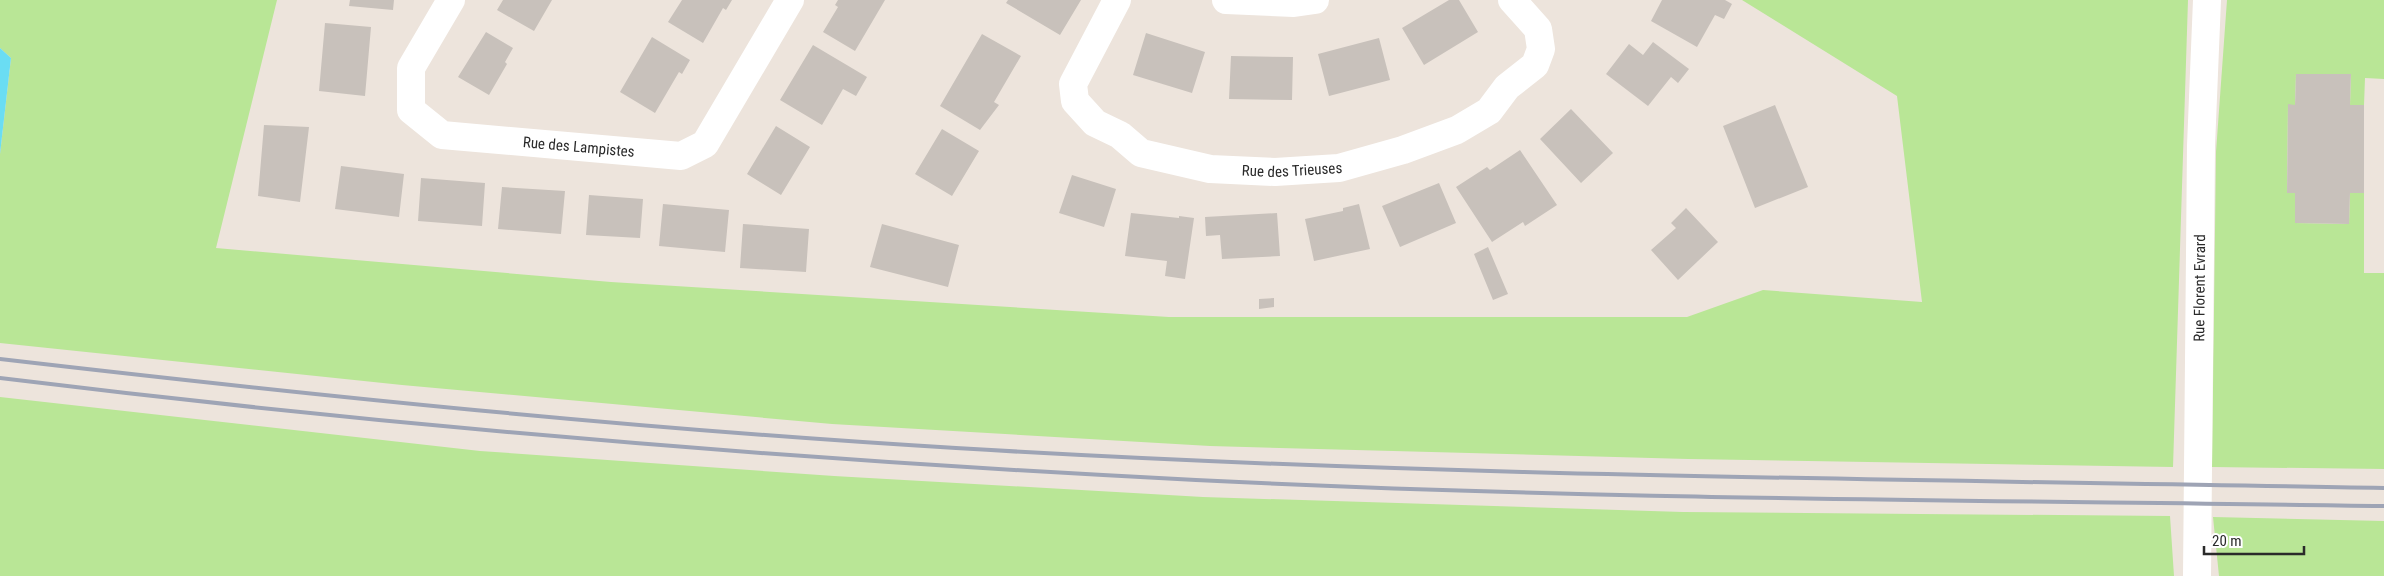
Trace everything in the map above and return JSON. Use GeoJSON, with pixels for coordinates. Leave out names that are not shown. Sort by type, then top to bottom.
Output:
{"type":"FeatureCollection","features":[{"type":"Feature","properties":{"kind":"street","name":"Rue des Lampistes"},"geometry":{"type":"LineString","coordinates":[[451,0],[411,68],[411,110],[442,135],[680,156],[705,144],[790,0]]}},
{"type":"Feature","properties":{"kind":"street","name":"Rue des Trieuses"},"geometry":{"type":"LineString","coordinates":[[1117,0],[1073,84],[1075,101],[1090,118],[1095,123],[1120,135],[1141,153],[1210,169],[1275,172],[1339,168],[1394,153],[1457,130],[1489,111],[1507,87],[1535,65],[1541,48],[1538,29],[1512,0]]}},
{"type":"Feature","properties":{"kind":"street"},"geometry":{"type":"LineString","coordinates":[[1226,0],[1294,3],[1315,0]]}},
{"type":"Feature","properties":{"kind":"street","name":"Rue Florent Evrard"},"geometry":{"type":"LineString","coordinates":[[2197,576],[2201,146],[2207,0]]}},
{"type":"Feature","properties":{"kind":"green space"},"geometry":{"type":"Polygon","coordinates":[[[0,0],[277,0],[216,248],[611,282],[1169,317],[1687,317],[1763,290],[1922,302],[1897,96],[1742,0],[2188,0],[2173,467],[1688,459],[1210,446],[832,424],[402,385],[0,343],[0,154],[11,58],[0,48],[0,0]]]}},
{"type":"Feature","properties":{"kind":"green space"},"geometry":{"type":"Polygon","coordinates":[[[2227,0],[2384,0],[2384,79],[2365,78],[2364,105],[2350,105],[2351,74],[2296,74],[2295,105],[2288,105],[2287,192],[2295,193],[2295,223],[2349,224],[2350,193],[2364,193],[2364,273],[2384,273],[2384,469],[2212,467],[2216,152],[2227,0]]]}},
{"type":"Feature","properties":{"kind":"green space"},"geometry":{"type":"Polygon","coordinates":[[[0,397],[480,451],[834,476],[1203,497],[1683,512],[2170,516],[2174,576],[0,576],[0,397]]]}},
{"type":"Feature","properties":{"kind":"green space"},"geometry":{"type":"Polygon","coordinates":[[[2213,517],[2384,521],[2384,576],[2219,576],[2213,517]]]}},
{"type":"Feature","properties":{"kind":"water"},"geometry":{"type":"Polygon","coordinates":[[[0,48],[11,58],[0,154],[0,48]]]}},
{"type":"Feature","properties":{"kind":"building"},"geometry":{"type":"Polygon","coordinates":[[[350,0],[394,0],[393,10],[349,6],[350,0]]]}},
{"type":"Feature","properties":{"kind":"building"},"geometry":{"type":"Polygon","coordinates":[[[503,0],[552,0],[534,31],[497,10],[503,0]]]}},
{"type":"Feature","properties":{"kind":"building"},"geometry":{"type":"Polygon","coordinates":[[[682,0],[732,0],[726,10],[723,8],[703,43],[668,22],[682,0]]]}},
{"type":"Feature","properties":{"kind":"building"},"geometry":{"type":"Polygon","coordinates":[[[838,0],[885,0],[855,51],[823,32],[838,7],[835,5],[838,0]]]}},
{"type":"Feature","properties":{"kind":"building"},"geometry":{"type":"Polygon","coordinates":[[[1008,0],[1081,0],[1060,35],[1006,3],[1008,0]]]}},
{"type":"Feature","properties":{"kind":"building"},"geometry":{"type":"Polygon","coordinates":[[[1449,0],[1459,0],[1478,32],[1424,65],[1402,28],[1449,0]]]}},
{"type":"Feature","properties":{"kind":"building"},"geometry":{"type":"Polygon","coordinates":[[[1662,0],[1725,0],[1732,4],[1724,19],[1715,15],[1697,47],[1651,21],[1662,0]]]}},
{"type":"Feature","properties":{"kind":"building"},"geometry":{"type":"Polygon","coordinates":[[[325,23],[371,27],[365,96],[319,91],[325,23]]]}},
{"type":"Feature","properties":{"kind":"building"},"geometry":{"type":"Polygon","coordinates":[[[486,32],[513,48],[505,62],[507,64],[489,95],[458,77],[486,32]]]}},
{"type":"Feature","properties":{"kind":"building"},"geometry":{"type":"Polygon","coordinates":[[[1146,33],[1205,52],[1192,93],[1133,75],[1146,33]]]}},
{"type":"Feature","properties":{"kind":"building"},"geometry":{"type":"Polygon","coordinates":[[[982,34],[1021,56],[994,102],[999,105],[980,130],[940,106],[982,34]]]}},
{"type":"Feature","properties":{"kind":"building"},"geometry":{"type":"Polygon","coordinates":[[[652,37],[690,60],[682,74],[679,72],[655,113],[620,92],[652,37]]]}},
{"type":"Feature","properties":{"kind":"building"},"geometry":{"type":"Polygon","coordinates":[[[1379,38],[1390,80],[1329,96],[1318,54],[1379,38]]]}},
{"type":"Feature","properties":{"kind":"building"},"geometry":{"type":"Polygon","coordinates":[[[1653,42],[1689,69],[1678,83],[1671,77],[1648,106],[1606,74],[1629,44],[1643,55],[1653,42]]]}},
{"type":"Feature","properties":{"kind":"building"},"geometry":{"type":"Polygon","coordinates":[[[813,45],[867,77],[856,96],[843,89],[822,125],[780,100],[813,45]]]}},
{"type":"Feature","properties":{"kind":"building"},"geometry":{"type":"Polygon","coordinates":[[[1231,56],[1293,57],[1292,100],[1229,99],[1231,56]]]}},
{"type":"Feature","properties":{"kind":"building"},"geometry":{"type":"Polygon","coordinates":[[[2296,74],[2351,74],[2350,105],[2364,105],[2364,193],[2350,193],[2349,224],[2295,223],[2295,193],[2287,193],[2288,104],[2295,105],[2296,74]]]}},
{"type":"Feature","properties":{"kind":"building"},"geometry":{"type":"Polygon","coordinates":[[[1775,105],[1808,187],[1755,208],[1723,126],[1775,105]]]}},
{"type":"Feature","properties":{"kind":"building"},"geometry":{"type":"Polygon","coordinates":[[[1571,109],[1613,153],[1581,183],[1540,139],[1571,109]]]}},
{"type":"Feature","properties":{"kind":"building"},"geometry":{"type":"Polygon","coordinates":[[[264,125],[309,127],[300,202],[258,196],[264,125]]]}},
{"type":"Feature","properties":{"kind":"building"},"geometry":{"type":"Polygon","coordinates":[[[776,126],[810,147],[781,195],[747,174],[776,126]]]}},
{"type":"Feature","properties":{"kind":"building"},"geometry":{"type":"Polygon","coordinates":[[[942,129],[979,151],[952,196],[915,174],[942,129]]]}},
{"type":"Feature","properties":{"kind":"building"},"geometry":{"type":"Polygon","coordinates":[[[1520,150],[1557,205],[1525,226],[1523,222],[1492,242],[1456,187],[1487,167],[1490,170],[1520,150]]]}},
{"type":"Feature","properties":{"kind":"building"},"geometry":{"type":"Polygon","coordinates":[[[341,166],[404,174],[399,217],[335,209],[341,166]]]}},
{"type":"Feature","properties":{"kind":"building"},"geometry":{"type":"Polygon","coordinates":[[[1072,175],[1116,189],[1104,227],[1059,213],[1072,175]]]}},
{"type":"Feature","properties":{"kind":"building"},"geometry":{"type":"Polygon","coordinates":[[[421,178],[485,183],[482,226],[418,221],[421,178]]]}},
{"type":"Feature","properties":{"kind":"building"},"geometry":{"type":"Polygon","coordinates":[[[1439,183],[1456,223],[1400,247],[1382,206],[1439,183]]]}},
{"type":"Feature","properties":{"kind":"building"},"geometry":{"type":"Polygon","coordinates":[[[502,187],[565,191],[561,234],[498,229],[502,187]]]}},
{"type":"Feature","properties":{"kind":"building"},"geometry":{"type":"Polygon","coordinates":[[[589,195],[643,199],[640,238],[586,235],[589,195]]]}},
{"type":"Feature","properties":{"kind":"building"},"geometry":{"type":"Polygon","coordinates":[[[663,204],[729,210],[725,252],[659,246],[663,204]]]}},
{"type":"Feature","properties":{"kind":"building"},"geometry":{"type":"Polygon","coordinates":[[[1359,204],[1370,249],[1314,261],[1305,219],[1343,211],[1343,208],[1359,204]]]}},
{"type":"Feature","properties":{"kind":"building"},"geometry":{"type":"Polygon","coordinates":[[[1686,208],[1718,242],[1678,280],[1651,250],[1676,228],[1671,223],[1686,208]]]}},
{"type":"Feature","properties":{"kind":"building"},"geometry":{"type":"Polygon","coordinates":[[[1131,213],[1194,218],[1185,279],[1165,276],[1167,261],[1125,256],[1131,213]]]}},
{"type":"Feature","properties":{"kind":"building"},"geometry":{"type":"Polygon","coordinates":[[[1277,213],[1280,256],[1222,259],[1220,235],[1206,236],[1205,217],[1277,213]]]}},
{"type":"Feature","properties":{"kind":"building"},"geometry":{"type":"Polygon","coordinates":[[[743,224],[809,229],[806,272],[740,268],[743,224]]]}},
{"type":"Feature","properties":{"kind":"building"},"geometry":{"type":"Polygon","coordinates":[[[882,224],[959,245],[948,287],[870,267],[882,224]]]}},
{"type":"Feature","properties":{"kind":"building"},"geometry":{"type":"Polygon","coordinates":[[[1488,247],[1508,294],[1493,300],[1474,254],[1488,247]]]}},
{"type":"Feature","properties":{"kind":"building"},"geometry":{"type":"Polygon","coordinates":[[[1274,298],[1274,307],[1259,309],[1259,299],[1274,298]]]}},
{"type":"Feature","properties":{"kind":"railway"},"geometry":{"type":"LineString","coordinates":[[0,359],[239,386],[597,421],[836,440],[1134,458],[1670,476],[2384,488]]}},
{"type":"Feature","properties":{"kind":"railway"},"geometry":{"type":"LineString","coordinates":[[0,378],[149,396],[447,427],[746,452],[1046,472],[1344,487],[1493,492],[2384,506]]}}]}
